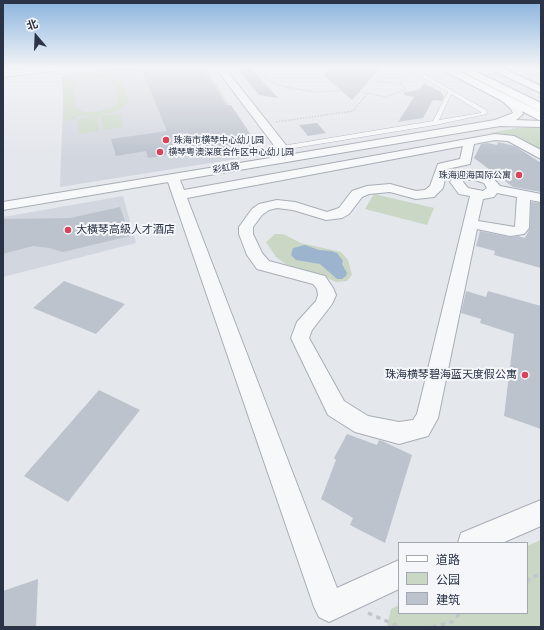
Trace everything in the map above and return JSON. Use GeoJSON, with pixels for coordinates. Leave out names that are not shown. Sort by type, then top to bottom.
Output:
{"type":"FeatureCollection","features":[{"type":"Feature","properties":{"kind":"main road"},"geometry":{"type":"LineString","coordinates":[[499,96],[506,100],[541,108]]}},
{"type":"Feature","properties":{"kind":"main road"},"geometry":{"type":"LineString","coordinates":[[509,96],[541,108]]}},
{"type":"Feature","properties":{"kind":"main road"},"geometry":{"type":"LineString","coordinates":[[518,96],[541,108]]}},
{"type":"Feature","properties":{"kind":"main road"},"geometry":{"type":"LineString","coordinates":[[523,96],[541,108]]}},
{"type":"Feature","properties":{"kind":"street"},"geometry":{"type":"LineString","coordinates":[[230,96],[240,110]]}},
{"type":"Feature","properties":{"kind":"street"},"geometry":{"type":"LineString","coordinates":[[242,96],[285,153]]}},
{"type":"Feature","properties":{"kind":"street"},"geometry":{"type":"LineString","coordinates":[[497,122],[513,118],[518,114],[516,108],[506,100]]}},
{"type":"Feature","properties":{"kind":"street"},"geometry":{"type":"LineString","coordinates":[[497,122],[541,124]]}},
{"type":"Feature","properties":{"kind":"street","name":"彩虹路"},"geometry":{"type":"LineString","coordinates":[[3,206],[177,186],[285,153],[402,139],[497,122]]}},
{"type":"Feature","properties":{"kind":"street"},"geometry":{"type":"LineString","coordinates":[[423,135],[439,147],[457,179],[456,182],[460,188],[477,194],[489,194],[494,189]]}},
{"type":"Feature","properties":{"kind":"street"},"geometry":{"type":"LineString","coordinates":[[398,574],[328,607],[177,186],[417,151],[495,137],[507,137],[541,155]]}},
{"type":"Feature","properties":{"kind":"street"},"geometry":{"type":"LineString","coordinates":[[402,139],[417,151],[470,175],[488,180],[494,186],[494,189]]}},
{"type":"Feature","properties":{"kind":"street"},"geometry":{"type":"LineString","coordinates":[[469,142],[466,161],[449,165],[436,188],[429,194],[416,194],[390,188],[367,190],[357,194],[344,211],[326,216],[288,205],[277,204],[264,207],[257,212],[246,227],[246,234],[255,256],[263,264],[319,280],[325,288],[327,295],[323,304],[304,327],[300,338],[336,408],[363,425],[399,433],[420,429],[426,418],[477,194]]}},
{"type":"Feature","properties":{"kind":"street"},"geometry":{"type":"LineString","coordinates":[[457,179],[470,175]]}},
{"type":"Feature","properties":{"kind":"street"},"geometry":{"type":"LineString","coordinates":[[494,189],[541,198]]}},
{"type":"Feature","properties":{"kind":"street"},"geometry":{"type":"LineString","coordinates":[[470,223],[510,232],[519,231],[522,228],[524,195]]}},
{"type":"Feature","properties":{"kind":"street"},"geometry":{"type":"LineString","coordinates":[[473,542],[541,513]]}},
{"type":"Feature","properties":{"kind":"lane"},"geometry":{"type":"LineString","coordinates":[[435,123],[448,96]]}},
{"type":"Feature","properties":{"kind":"lane"},"geometry":{"type":"LineString","coordinates":[[285,153],[484,114],[484,111],[458,96]]}},
{"type":"Feature","properties":{"kind":"path"},"geometry":{"type":"LineString","coordinates":[[263,124],[353,111],[365,96]]}},
{"type":"Feature","properties":{"kind":"path"},"geometry":{"type":"LineString","coordinates":[[528,581],[541,574]]}},
{"type":"Feature","properties":{"kind":"path"},"geometry":{"type":"LineString","coordinates":[[368,613],[400,627]]}},
{"type":"Feature","properties":{"kind":"path"},"geometry":{"type":"LineString","coordinates":[[432,627],[452,622],[459,614]]}},
{"type":"Feature","properties":{"kind":"shaded area","name":"横琴粤澳深度合作区中心幼儿园"},"geometry":{"type":"Polygon","coordinates":[[[63,96],[224,96],[261,155],[60,187],[63,96]]]}},
{"type":"Feature","properties":{"kind":"shaded area","name":"大橫琴高級人才酒店"},"geometry":{"type":"Polygon","coordinates":[[[123,196],[136,243],[3,277],[3,217],[123,196]]]}},
{"type":"Feature","properties":{"kind":"green space"},"geometry":{"type":"Polygon","coordinates":[[[63,96],[75,96],[76,108],[85,112],[95,112],[116,105],[118,101],[117,96],[127,96],[129,102],[118,111],[97,116],[99,131],[79,134],[78,119],[94,117],[76,116],[76,119],[64,121],[63,96]]]}},
{"type":"Feature","properties":{"kind":"green space"},"geometry":{"type":"Polygon","coordinates":[[[120,114],[123,127],[103,130],[101,116],[120,114]]]}},
{"type":"Feature","properties":{"kind":"green space"},"geometry":{"type":"Polygon","coordinates":[[[541,126],[541,152],[511,137],[490,133],[517,128],[541,126]]]}},
{"type":"Feature","properties":{"kind":"green space"},"geometry":{"type":"Polygon","coordinates":[[[374,194],[434,208],[427,225],[365,209],[374,194]]]}},
{"type":"Feature","properties":{"kind":"green space"},"geometry":{"type":"Polygon","coordinates":[[[275,234],[283,234],[301,243],[341,252],[348,260],[352,275],[347,281],[336,282],[319,274],[287,265],[276,257],[266,242],[275,234]]]}},
{"type":"Feature","properties":{"kind":"green space"},"geometry":{"type":"Polygon","coordinates":[[[541,540],[541,627],[387,627],[391,609],[398,606],[398,614],[528,614],[528,546],[541,540]]]}},
{"type":"Feature","properties":{"kind":"water"},"geometry":{"type":"Polygon","coordinates":[[[305,245],[319,250],[337,253],[343,261],[342,264],[347,273],[346,276],[342,279],[337,279],[320,264],[296,260],[291,255],[293,248],[305,245]]]}},
{"type":"Feature","properties":{"kind":"building"},"geometry":{"type":"Polygon","coordinates":[[[153,96],[221,96],[226,105],[231,105],[255,141],[224,146],[226,148],[211,151],[210,148],[148,158],[146,151],[116,156],[111,139],[167,131],[153,96]]]}},
{"type":"Feature","properties":{"kind":"building"},"geometry":{"type":"Polygon","coordinates":[[[348,96],[355,96],[352,100],[348,96]]]}},
{"type":"Feature","properties":{"kind":"building"},"geometry":{"type":"Polygon","coordinates":[[[411,96],[444,96],[442,101],[433,100],[423,118],[398,122],[414,97],[411,96]]]}},
{"type":"Feature","properties":{"kind":"building"},"geometry":{"type":"Polygon","coordinates":[[[317,123],[326,133],[308,136],[299,125],[317,123]]]}},
{"type":"Feature","properties":{"kind":"building","name":"珠海迎海国际公寓"},"geometry":{"type":"Polygon","coordinates":[[[498,142],[515,146],[541,163],[541,192],[513,187],[474,158],[481,144],[488,143],[497,145],[498,142]]]}},
{"type":"Feature","properties":{"kind":"building"},"geometry":{"type":"Polygon","coordinates":[[[531,202],[541,203],[541,268],[494,255],[495,251],[476,246],[480,231],[510,237],[518,236],[525,238],[530,228],[531,202]]]}},
{"type":"Feature","properties":{"kind":"building"},"geometry":{"type":"Polygon","coordinates":[[[120,207],[130,236],[63,252],[33,246],[3,254],[3,219],[70,218],[120,207]]]}},
{"type":"Feature","properties":{"kind":"building"},"geometry":{"type":"Polygon","coordinates":[[[64,281],[125,304],[96,334],[33,308],[64,281]]]}},
{"type":"Feature","properties":{"kind":"building","name":"珠海横琴碧海蓝天度假公寓"},"geometry":{"type":"Polygon","coordinates":[[[466,291],[486,297],[488,291],[541,306],[541,429],[504,416],[514,334],[480,323],[481,319],[461,313],[466,291]]]}},
{"type":"Feature","properties":{"kind":"building"},"geometry":{"type":"Polygon","coordinates":[[[99,390],[140,410],[68,502],[24,476],[99,390]]]}},
{"type":"Feature","properties":{"kind":"building"},"geometry":{"type":"Polygon","coordinates":[[[347,434],[377,445],[379,440],[412,455],[385,543],[350,525],[353,518],[321,499],[336,460],[334,458],[347,434]]]}},
{"type":"Feature","properties":{"kind":"building"},"geometry":{"type":"Polygon","coordinates":[[[38,579],[36,627],[3,627],[3,591],[38,579]]]}},
{"type":"Feature","properties":{"kind":"place","name":"珠海市横琴中心幼儿园"},"geometry":{"type":"Point","coordinates":[166,140]}},
{"type":"Feature","properties":{"kind":"place","name":"横琴粤澳深度合作区中心幼儿园"},"geometry":{"type":"Point","coordinates":[160,152]}},
{"type":"Feature","properties":{"kind":"place","name":"珠海迎海国际公寓"},"geometry":{"type":"Point","coordinates":[519,175]}},
{"type":"Feature","properties":{"kind":"place","name":"大橫琴高級人才酒店"},"geometry":{"type":"Point","coordinates":[68,230]}},
{"type":"Feature","properties":{"kind":"place","name":"珠海横琴碧海蓝天度假公寓"},"geometry":{"type":"Point","coordinates":[525,375]}}]}
